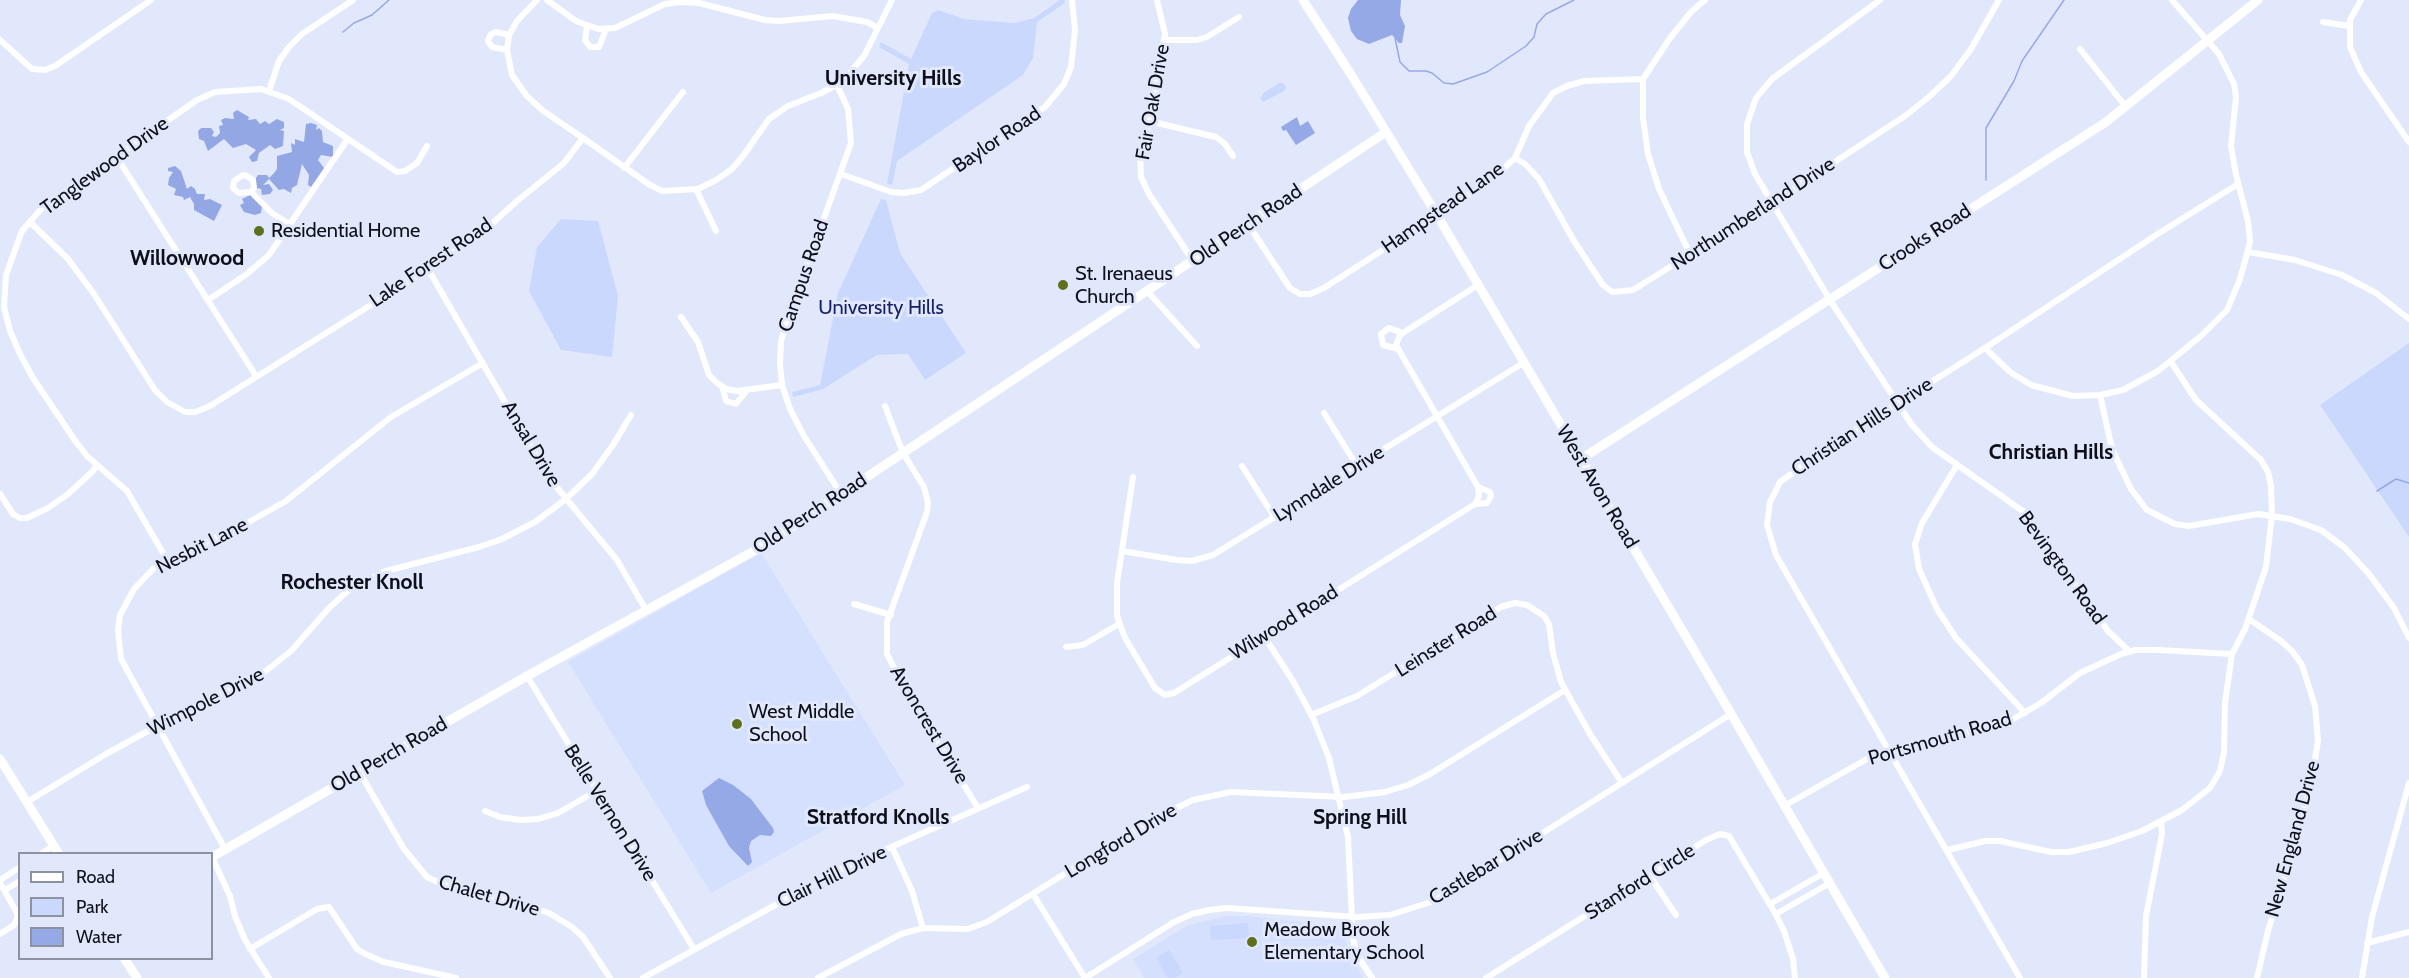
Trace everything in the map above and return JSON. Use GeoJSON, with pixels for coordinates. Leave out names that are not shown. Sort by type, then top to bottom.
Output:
{"type":"FeatureCollection","features":[{"type":"Feature","properties":{"kind":"street"},"geometry":{"type":"LineString","coordinates":[[0,40],[32,69],[45,70],[55,66],[151,0]]}},
{"type":"Feature","properties":{"kind":"street"},"geometry":{"type":"LineString","coordinates":[[269,91],[279,61],[289,47],[302,34],[353,0]]}},
{"type":"Feature","properties":{"kind":"street"},"geometry":{"type":"LineString","coordinates":[[537,0],[509,35],[507,50],[512,75],[526,95],[624,168],[662,191],[696,189],[716,180],[732,169],[775,115],[788,106],[837,85],[864,56],[892,0]]}},
{"type":"Feature","properties":{"kind":"street"},"geometry":{"type":"LineString","coordinates":[[547,0],[587,26],[598,29],[623,25],[659,3],[676,1],[699,3],[752,18],[772,21],[833,15],[867,22],[878,28]]}},
{"type":"Feature","properties":{"kind":"street","name":"Baylor Road"},"geometry":{"type":"LineString","coordinates":[[841,174],[891,192],[921,190],[1045,108],[1064,84],[1071,67],[1075,30],[1072,0]]}},
{"type":"Feature","properties":{"kind":"street","name":"Fair Oak Drive"},"geometry":{"type":"LineString","coordinates":[[1157,0],[1163,20],[1164,40],[1149,121],[1140,151],[1143,184],[1193,261]]}},
{"type":"Feature","properties":{"kind":"street","name":"West Avon Road"},"geometry":{"type":"LineString","coordinates":[[1303,0],[1437,215],[1885,978]]}},
{"type":"Feature","properties":{"kind":"street"},"geometry":{"type":"LineString","coordinates":[[1690,254],[1659,189],[1648,154],[1642,118],[1643,79],[1670,38],[1691,12],[1705,0]]}},
{"type":"Feature","properties":{"kind":"street","name":"Bevington Road"},"geometry":{"type":"LineString","coordinates":[[1880,0],[1772,79],[1756,98],[1747,124],[1748,152],[1755,174],[1830,300],[1896,402],[1923,439],[2024,512],[2108,631],[2130,652]]}},
{"type":"Feature","properties":{"kind":"street","name":"Northumberland Drive"},"geometry":{"type":"LineString","coordinates":[[1515,158],[1525,164],[1539,179],[1593,272],[1603,285],[1612,292],[1633,290],[1772,203],[1897,121],[1930,96],[1951,76],[1971,49],[1999,0]]}},
{"type":"Feature","properties":{"kind":"street"},"geometry":{"type":"LineString","coordinates":[[1985,348],[2010,372],[2031,385],[2073,396],[2100,395],[2123,390],[2141,382],[2171,362],[2227,310],[2240,279],[2250,242],[2248,221],[2231,146],[2236,97],[2234,84],[2223,61],[2172,0]]}},
{"type":"Feature","properties":{"kind":"street","name":"Crooks Road"},"geometry":{"type":"LineString","coordinates":[[1581,459],[2067,148],[2126,107],[2258,0]]}},
{"type":"Feature","properties":{"kind":"street"},"geometry":{"type":"LineString","coordinates":[[2361,0],[2353,11],[2349,26],[2350,47],[2361,72],[2409,142]]}},
{"type":"Feature","properties":{"kind":"street"},"geometry":{"type":"LineString","coordinates":[[1164,40],[1197,40],[1207,37],[1239,17]]}},
{"type":"Feature","properties":{"kind":"street"},"geometry":{"type":"LineString","coordinates":[[2323,22],[2349,26]]}},
{"type":"Feature","properties":{"kind":"street"},"geometry":{"type":"LineString","coordinates":[[587,26],[585,40],[590,47],[599,47],[606,29]]}},
{"type":"Feature","properties":{"kind":"street"},"geometry":{"type":"LineString","coordinates":[[507,50],[492,47],[488,41],[491,34],[496,32],[509,35]]}},
{"type":"Feature","properties":{"kind":"street"},"geometry":{"type":"LineString","coordinates":[[2080,49],[2126,107]]}},
{"type":"Feature","properties":{"kind":"street","name":"Hampstead Lane"},"geometry":{"type":"LineString","coordinates":[[1248,224],[1290,288],[1300,294],[1311,294],[1324,288],[1491,180],[1515,158],[1528,126],[1554,93],[1584,81],[1643,79]]}},
{"type":"Feature","properties":{"kind":"street","name":"Campus Road"},"geometry":{"type":"LineString","coordinates":[[837,85],[848,109],[851,143],[781,341],[782,385],[790,409],[804,436],[841,494]]}},
{"type":"Feature","properties":{"kind":"street","name":"Tanglewood Drive"},"geometry":{"type":"LineString","coordinates":[[167,560],[127,491],[97,465],[76,442],[20,354],[10,331],[4,307],[3,274],[22,231],[41,209],[197,100],[215,92],[247,88],[269,91],[289,99],[397,172],[405,171],[417,164],[427,146]]}},
{"type":"Feature","properties":{"kind":"street"},"geometry":{"type":"LineString","coordinates":[[624,168],[683,92]]}},
{"type":"Feature","properties":{"kind":"street"},"geometry":{"type":"LineString","coordinates":[[1149,121],[1216,137],[1225,144],[1233,156]]}},
{"type":"Feature","properties":{"kind":"street","name":"Old Perch Road"},"geometry":{"type":"LineString","coordinates":[[213,856],[527,676],[763,546],[1386,132]]}},
{"type":"Feature","properties":{"kind":"street","name":"Lake Forest Road"},"geometry":{"type":"LineString","coordinates":[[30,222],[68,259],[94,294],[148,383],[166,402],[185,412],[201,411],[428,269],[484,231],[516,201],[564,163],[583,138]]}},
{"type":"Feature","properties":{"kind":"street"},"geometry":{"type":"LineString","coordinates":[[208,300],[269,255],[347,140]]}},
{"type":"Feature","properties":{"kind":"street"},"geometry":{"type":"LineString","coordinates":[[116,156],[256,376]]}},
{"type":"Feature","properties":{"kind":"street","name":"Christian Hills Drive"},"geometry":{"type":"LineString","coordinates":[[2020,978],[1776,555],[1771,540],[1767,512],[1774,492],[1780,482],[1790,473],[1896,402],[1985,348],[2156,235],[2238,184]]}},
{"type":"Feature","properties":{"kind":"street"},"geometry":{"type":"LineString","coordinates":[[696,189],[716,231]]}},
{"type":"Feature","properties":{"kind":"street"},"geometry":{"type":"LineString","coordinates":[[251,192],[273,214],[290,225]]}},
{"type":"Feature","properties":{"kind":"street"},"geometry":{"type":"LineString","coordinates":[[2248,252],[2295,260],[2342,274],[2376,293],[2409,319]]}},
{"type":"Feature","properties":{"kind":"street","name":"Ansal Drive"},"geometry":{"type":"LineString","coordinates":[[428,269],[549,478],[617,560],[646,610]]}},
{"type":"Feature","properties":{"kind":"street","name":"Wilwood Road"},"geometry":{"type":"LineString","coordinates":[[1119,624],[1155,688],[1164,694],[1173,693],[1475,504],[1487,503],[1491,496],[1490,492],[1479,487],[1398,349],[1383,345],[1381,334],[1389,328],[1403,333],[1478,285]]}},
{"type":"Feature","properties":{"kind":"street"},"geometry":{"type":"LineString","coordinates":[[1147,291],[1197,346]]}},
{"type":"Feature","properties":{"kind":"street"},"geometry":{"type":"LineString","coordinates":[[681,317],[698,342],[709,375],[722,386],[737,391],[782,385]]}},
{"type":"Feature","properties":{"kind":"street"},"geometry":{"type":"LineString","coordinates":[[1398,349],[1397,340],[1403,333]]}},
{"type":"Feature","properties":{"kind":"street"},"geometry":{"type":"LineString","coordinates":[[1948,850],[1985,841],[2000,841],[2051,852],[2069,852],[2125,837],[2161,822],[2189,806],[2210,788],[2222,765],[2225,703],[2232,654],[2249,619],[2266,567],[2272,515],[2271,486],[2268,472],[2261,460],[2196,400],[2171,362]]}},
{"type":"Feature","properties":{"kind":"street","name":"Nesbit Lane"},"geometry":{"type":"LineString","coordinates":[[225,849],[121,659],[118,630],[120,615],[134,589],[153,569],[167,560],[247,523],[286,501],[391,417],[483,363]]}},
{"type":"Feature","properties":{"kind":"street","name":"Lynndale Drive"},"geometry":{"type":"LineString","coordinates":[[1122,551],[1192,561],[1213,555],[1523,363]]}},
{"type":"Feature","properties":{"kind":"street"},"geometry":{"type":"LineString","coordinates":[[722,386],[726,401],[736,404],[747,390]]}},
{"type":"Feature","properties":{"kind":"street"},"geometry":{"type":"LineString","coordinates":[[2100,395],[2112,450],[2131,489],[2146,510],[2175,524],[2189,526],[2240,515],[2272,515],[2306,524],[2332,537],[2359,562],[2394,608],[2409,638]]}},
{"type":"Feature","properties":{"kind":"street","name":"Avoncrest Drive"},"geometry":{"type":"LineString","coordinates":[[885,406],[903,453],[921,480],[928,503],[927,512],[887,622],[886,654],[978,808]]}},
{"type":"Feature","properties":{"kind":"street"},"geometry":{"type":"LineString","coordinates":[[1324,413],[1357,466]]}},
{"type":"Feature","properties":{"kind":"street","name":"Wimpole Drive"},"geometry":{"type":"LineString","coordinates":[[27,802],[157,726],[267,672],[291,651],[329,608],[352,587],[386,571],[502,539],[535,522],[566,499],[592,474],[614,445],[632,415]]}},
{"type":"Feature","properties":{"kind":"street"},"geometry":{"type":"LineString","coordinates":[[0,494],[13,514],[20,518],[27,518],[48,508],[68,494],[97,465]]}},
{"type":"Feature","properties":{"kind":"street"},"geometry":{"type":"LineString","coordinates":[[1957,465],[1922,523],[1916,544],[1919,569],[1937,609],[1956,639],[2025,713]]}},
{"type":"Feature","properties":{"kind":"street"},"geometry":{"type":"LineString","coordinates":[[1242,466],[1275,518]]}},
{"type":"Feature","properties":{"kind":"street"},"geometry":{"type":"LineString","coordinates":[[1066,647],[1083,645],[1119,624],[1117,597],[1133,477]]}},
{"type":"Feature","properties":{"kind":"street"},"geometry":{"type":"LineString","coordinates":[[1475,504],[1479,496],[1479,487]]}},
{"type":"Feature","properties":{"kind":"street","name":"Leinster Road"},"geometry":{"type":"LineString","coordinates":[[1311,715],[1357,696],[1501,607],[1515,603],[1527,605],[1544,616],[1549,624],[1554,660],[1565,690],[1622,783]]}},
{"type":"Feature","properties":{"kind":"street"},"geometry":{"type":"LineString","coordinates":[[854,604],[891,615]]}},
{"type":"Feature","properties":{"kind":"street","name":"New England Drive"},"geometry":{"type":"LineString","coordinates":[[2249,619],[2270,631],[2292,651],[2302,665],[2314,706],[2318,741],[2310,789],[2257,978]]}},
{"type":"Feature","properties":{"kind":"street"},"geometry":{"type":"LineString","coordinates":[[1264,636],[1293,681],[1311,715],[1329,758],[1340,797],[1350,851],[1350,917],[1353,939],[1357,955],[1372,978]]}},
{"type":"Feature","properties":{"kind":"street","name":"Portsmouth Road"},"geometry":{"type":"LineString","coordinates":[[1784,806],[1874,755],[1923,741],[1991,728],[2025,713],[2080,673],[2130,652],[2158,650],[2232,654]]}},
{"type":"Feature","properties":{"kind":"street","name":"Belle Vernon Drive"},"geometry":{"type":"LineString","coordinates":[[527,676],[694,949]]}},
{"type":"Feature","properties":{"kind":"street","name":"Longford Drive"},"geometry":{"type":"LineString","coordinates":[[818,978],[887,940],[923,928],[975,927],[987,922],[1153,819],[1193,800],[1231,792],[1340,797],[1385,792],[1430,774],[1565,690]]}},
{"type":"Feature","properties":{"kind":"street","name":"Castlebar Drive"},"geometry":{"type":"LineString","coordinates":[[1085,978],[1174,922],[1209,910],[1227,908],[1350,917],[1390,915],[1410,910],[1443,896],[1731,714]]}},
{"type":"Feature","properties":{"kind":"street"},"geometry":{"type":"LineString","coordinates":[[0,759],[57,849]]}},
{"type":"Feature","properties":{"kind":"street","name":"Chalet Drive"},"geometry":{"type":"LineString","coordinates":[[360,773],[404,849],[427,877],[453,889],[510,901],[549,913],[572,927],[583,937],[610,978]]}},
{"type":"Feature","properties":{"kind":"street"},"geometry":{"type":"LineString","coordinates":[[2362,978],[2367,943],[2409,783]]}},
{"type":"Feature","properties":{"kind":"street","name":"Clair Hill Drive"},"geometry":{"type":"LineString","coordinates":[[643,978],[837,871],[1027,787]]}},
{"type":"Feature","properties":{"kind":"street"},"geometry":{"type":"LineString","coordinates":[[485,811],[500,817],[520,820],[538,819],[558,813],[596,791]]}},
{"type":"Feature","properties":{"kind":"street"},"geometry":{"type":"LineString","coordinates":[[2144,978],[2144,938],[2162,834],[2161,822]]}},
{"type":"Feature","properties":{"kind":"street","name":"Stanford Circle"},"geometry":{"type":"LineString","coordinates":[[1486,978],[1714,836],[1723,834],[1729,836],[1733,842],[1776,914],[1793,959],[1795,978]]}},
{"type":"Feature","properties":{"kind":"street"},"geometry":{"type":"LineString","coordinates":[[892,847],[912,891],[923,928]]}},
{"type":"Feature","properties":{"kind":"street"},"geometry":{"type":"LineString","coordinates":[[213,859],[230,896],[238,926],[269,978]]}},
{"type":"Feature","properties":{"kind":"street"},"geometry":{"type":"LineString","coordinates":[[0,934],[14,925],[17,913],[0,881],[18,868]]}},
{"type":"Feature","properties":{"kind":"street"},"geometry":{"type":"LineString","coordinates":[[1770,904],[1824,873]]}},
{"type":"Feature","properties":{"kind":"street"},"geometry":{"type":"LineString","coordinates":[[1650,876],[1676,915]]}},
{"type":"Feature","properties":{"kind":"street"},"geometry":{"type":"LineString","coordinates":[[5,890],[18,882]]}},
{"type":"Feature","properties":{"kind":"street"},"geometry":{"type":"LineString","coordinates":[[1776,914],[1830,883]]}},
{"type":"Feature","properties":{"kind":"street"},"geometry":{"type":"LineString","coordinates":[[1033,894],[1085,978]]}},
{"type":"Feature","properties":{"kind":"street"},"geometry":{"type":"LineString","coordinates":[[250,949],[317,909],[329,907],[357,948],[365,954],[384,962],[456,978]]}},
{"type":"Feature","properties":{"kind":"street"},"geometry":{"type":"LineString","coordinates":[[2367,943],[2409,932]]}},
{"type":"Feature","properties":{"kind":"street"},"geometry":{"type":"LineString","coordinates":[[125,960],[137,978]]}},
{"type":"Feature","properties":{"kind":"shaded area"},"geometry":{"type":"Polygon","coordinates":[[[237,110],[249,117],[248,120],[256,119],[260,124],[265,121],[269,124],[277,119],[284,122],[284,128],[280,130],[284,131],[283,146],[275,149],[270,145],[259,153],[257,161],[252,162],[249,157],[256,150],[246,144],[233,148],[224,139],[208,151],[204,141],[199,139],[198,131],[201,128],[211,128],[214,132],[212,136],[216,137],[220,133],[219,126],[223,125],[221,120],[234,119],[233,113],[237,110]]]}},
{"type":"Feature","properties":{"kind":"shaded area"},"geometry":{"type":"Polygon","coordinates":[[[306,124],[317,125],[316,130],[319,128],[322,131],[323,142],[333,146],[333,157],[321,155],[318,160],[324,168],[311,187],[308,185],[309,175],[302,164],[297,185],[292,188],[291,193],[284,189],[279,190],[269,179],[263,185],[269,184],[273,190],[270,194],[262,195],[261,189],[256,188],[258,175],[267,175],[269,178],[277,169],[277,156],[292,152],[291,143],[295,145],[295,139],[304,142],[306,124]]]}},
{"type":"Feature","properties":{"kind":"shaded area"},"geometry":{"type":"Polygon","coordinates":[[[175,166],[181,171],[187,189],[191,186],[197,194],[205,194],[204,200],[210,199],[222,205],[214,221],[194,210],[190,197],[184,200],[183,197],[174,195],[176,189],[168,185],[173,172],[168,171],[168,168],[175,166]]]}},
{"type":"Feature","properties":{"kind":"shaded area"},"geometry":{"type":"Polygon","coordinates":[[[250,195],[258,195],[262,206],[261,213],[255,215],[244,212],[240,205],[244,203],[242,199],[250,195]]]}},
{"type":"Feature","properties":{"kind":"shaded area","name":"West Middle School"},"geometry":{"type":"Polygon","coordinates":[[[761,553],[905,785],[711,893],[568,662],[761,553]]]}},
{"type":"Feature","properties":{"kind":"shaded area","name":"Meadow Brook Elementary School"},"geometry":{"type":"Polygon","coordinates":[[[1226,916],[1248,916],[1343,927],[1347,949],[1363,978],[1144,978],[1133,959],[1188,925],[1226,916]]]}},
{"type":"Feature","properties":{"kind":"green space","name":"University Hills"},"geometry":{"type":"Polygon","coordinates":[[[1060,0],[1064,0],[1065,3],[1037,22],[1033,58],[1023,75],[897,161],[892,185],[887,184],[909,64],[879,47],[881,42],[911,59],[932,13],[938,10],[964,19],[1015,23],[1034,18],[1060,0]]]}},
{"type":"Feature","properties":{"kind":"green space"},"geometry":{"type":"Polygon","coordinates":[[[1279,83],[1283,83],[1286,87],[1284,91],[1263,102],[1260,98],[1262,94],[1279,83]]]}},
{"type":"Feature","properties":{"kind":"green space","name":"University Hills"},"geometry":{"type":"Polygon","coordinates":[[[881,199],[886,200],[900,253],[966,353],[925,380],[908,354],[877,355],[823,389],[793,397],[792,392],[820,385],[838,293],[881,199]]]}},
{"type":"Feature","properties":{"kind":"green space"},"geometry":{"type":"Polygon","coordinates":[[[561,219],[598,221],[618,296],[612,357],[561,350],[529,291],[537,247],[561,219]]]}},
{"type":"Feature","properties":{"kind":"green space"},"geometry":{"type":"Polygon","coordinates":[[[2409,343],[2409,537],[2320,405],[2409,343]]]}},
{"type":"Feature","properties":{"kind":"green space"},"geometry":{"type":"Polygon","coordinates":[[[1248,923],[1249,938],[1211,940],[1210,926],[1248,923]]]}},
{"type":"Feature","properties":{"kind":"green space"},"geometry":{"type":"Polygon","coordinates":[[[1169,950],[1183,973],[1175,978],[1168,978],[1156,958],[1169,950]]]}},
{"type":"Feature","properties":{"kind":"water"},"geometry":{"type":"Polygon","coordinates":[[[1358,0],[1401,0],[1400,15],[1405,26],[1402,43],[1399,43],[1392,35],[1369,44],[1357,39],[1351,31],[1348,18],[1358,0]]]}},
{"type":"Feature","properties":{"kind":"water"},"geometry":{"type":"Polygon","coordinates":[[[1297,117],[1300,126],[1308,121],[1315,133],[1296,145],[1286,130],[1283,131],[1281,127],[1297,117]]]}},
{"type":"Feature","properties":{"kind":"water"},"geometry":{"type":"Polygon","coordinates":[[[719,778],[733,785],[751,799],[773,828],[774,832],[771,836],[760,835],[751,841],[749,848],[752,862],[748,866],[729,846],[706,805],[702,791],[719,778]]]}},
{"type":"Feature","properties":{"kind":"waterway"},"geometry":{"type":"LineString","coordinates":[[343,32],[354,23],[372,15],[389,0]]}},
{"type":"Feature","properties":{"kind":"waterway"},"geometry":{"type":"LineString","coordinates":[[1395,38],[1400,62],[1409,71],[1426,71],[1444,83],[1453,84],[1487,72],[1526,46],[1534,37],[1537,24],[1546,14],[1574,0]]}},
{"type":"Feature","properties":{"kind":"waterway"},"geometry":{"type":"LineString","coordinates":[[1986,180],[1986,128],[2014,81],[2022,61],[2064,0]]}},
{"type":"Feature","properties":{"kind":"waterway"},"geometry":{"type":"LineString","coordinates":[[2377,491],[2396,479],[2409,483]]}},
{"type":"Feature","properties":{"kind":"place","name":"Residential Home"},"geometry":{"type":"Point","coordinates":[259,231]}},
{"type":"Feature","properties":{"kind":"place","name":"St. Irenaeus Church"},"geometry":{"type":"Point","coordinates":[1063,285]}},
{"type":"Feature","properties":{"kind":"place","name":"West Middle School"},"geometry":{"type":"Point","coordinates":[737,724]}},
{"type":"Feature","properties":{"kind":"place","name":"Meadow Brook Elementary School"},"geometry":{"type":"Point","coordinates":[1252,942]}},
{"type":"Feature","properties":{"kind":"district","name":"University Hills"},"geometry":{"type":"Point","coordinates":[893,79]}},
{"type":"Feature","properties":{"kind":"district","name":"Willowwood"},"geometry":{"type":"Point","coordinates":[187,259]}},
{"type":"Feature","properties":{"kind":"district","name":"Christian Hills"},"geometry":{"type":"Point","coordinates":[2051,453]}},
{"type":"Feature","properties":{"kind":"district","name":"Rochester Knoll"},"geometry":{"type":"Point","coordinates":[352,583]}},
{"type":"Feature","properties":{"kind":"district","name":"Stratford Knolls"},"geometry":{"type":"Point","coordinates":[878,818]}},
{"type":"Feature","properties":{"kind":"district","name":"Spring Hill"},"geometry":{"type":"Point","coordinates":[1360,818]}}]}
